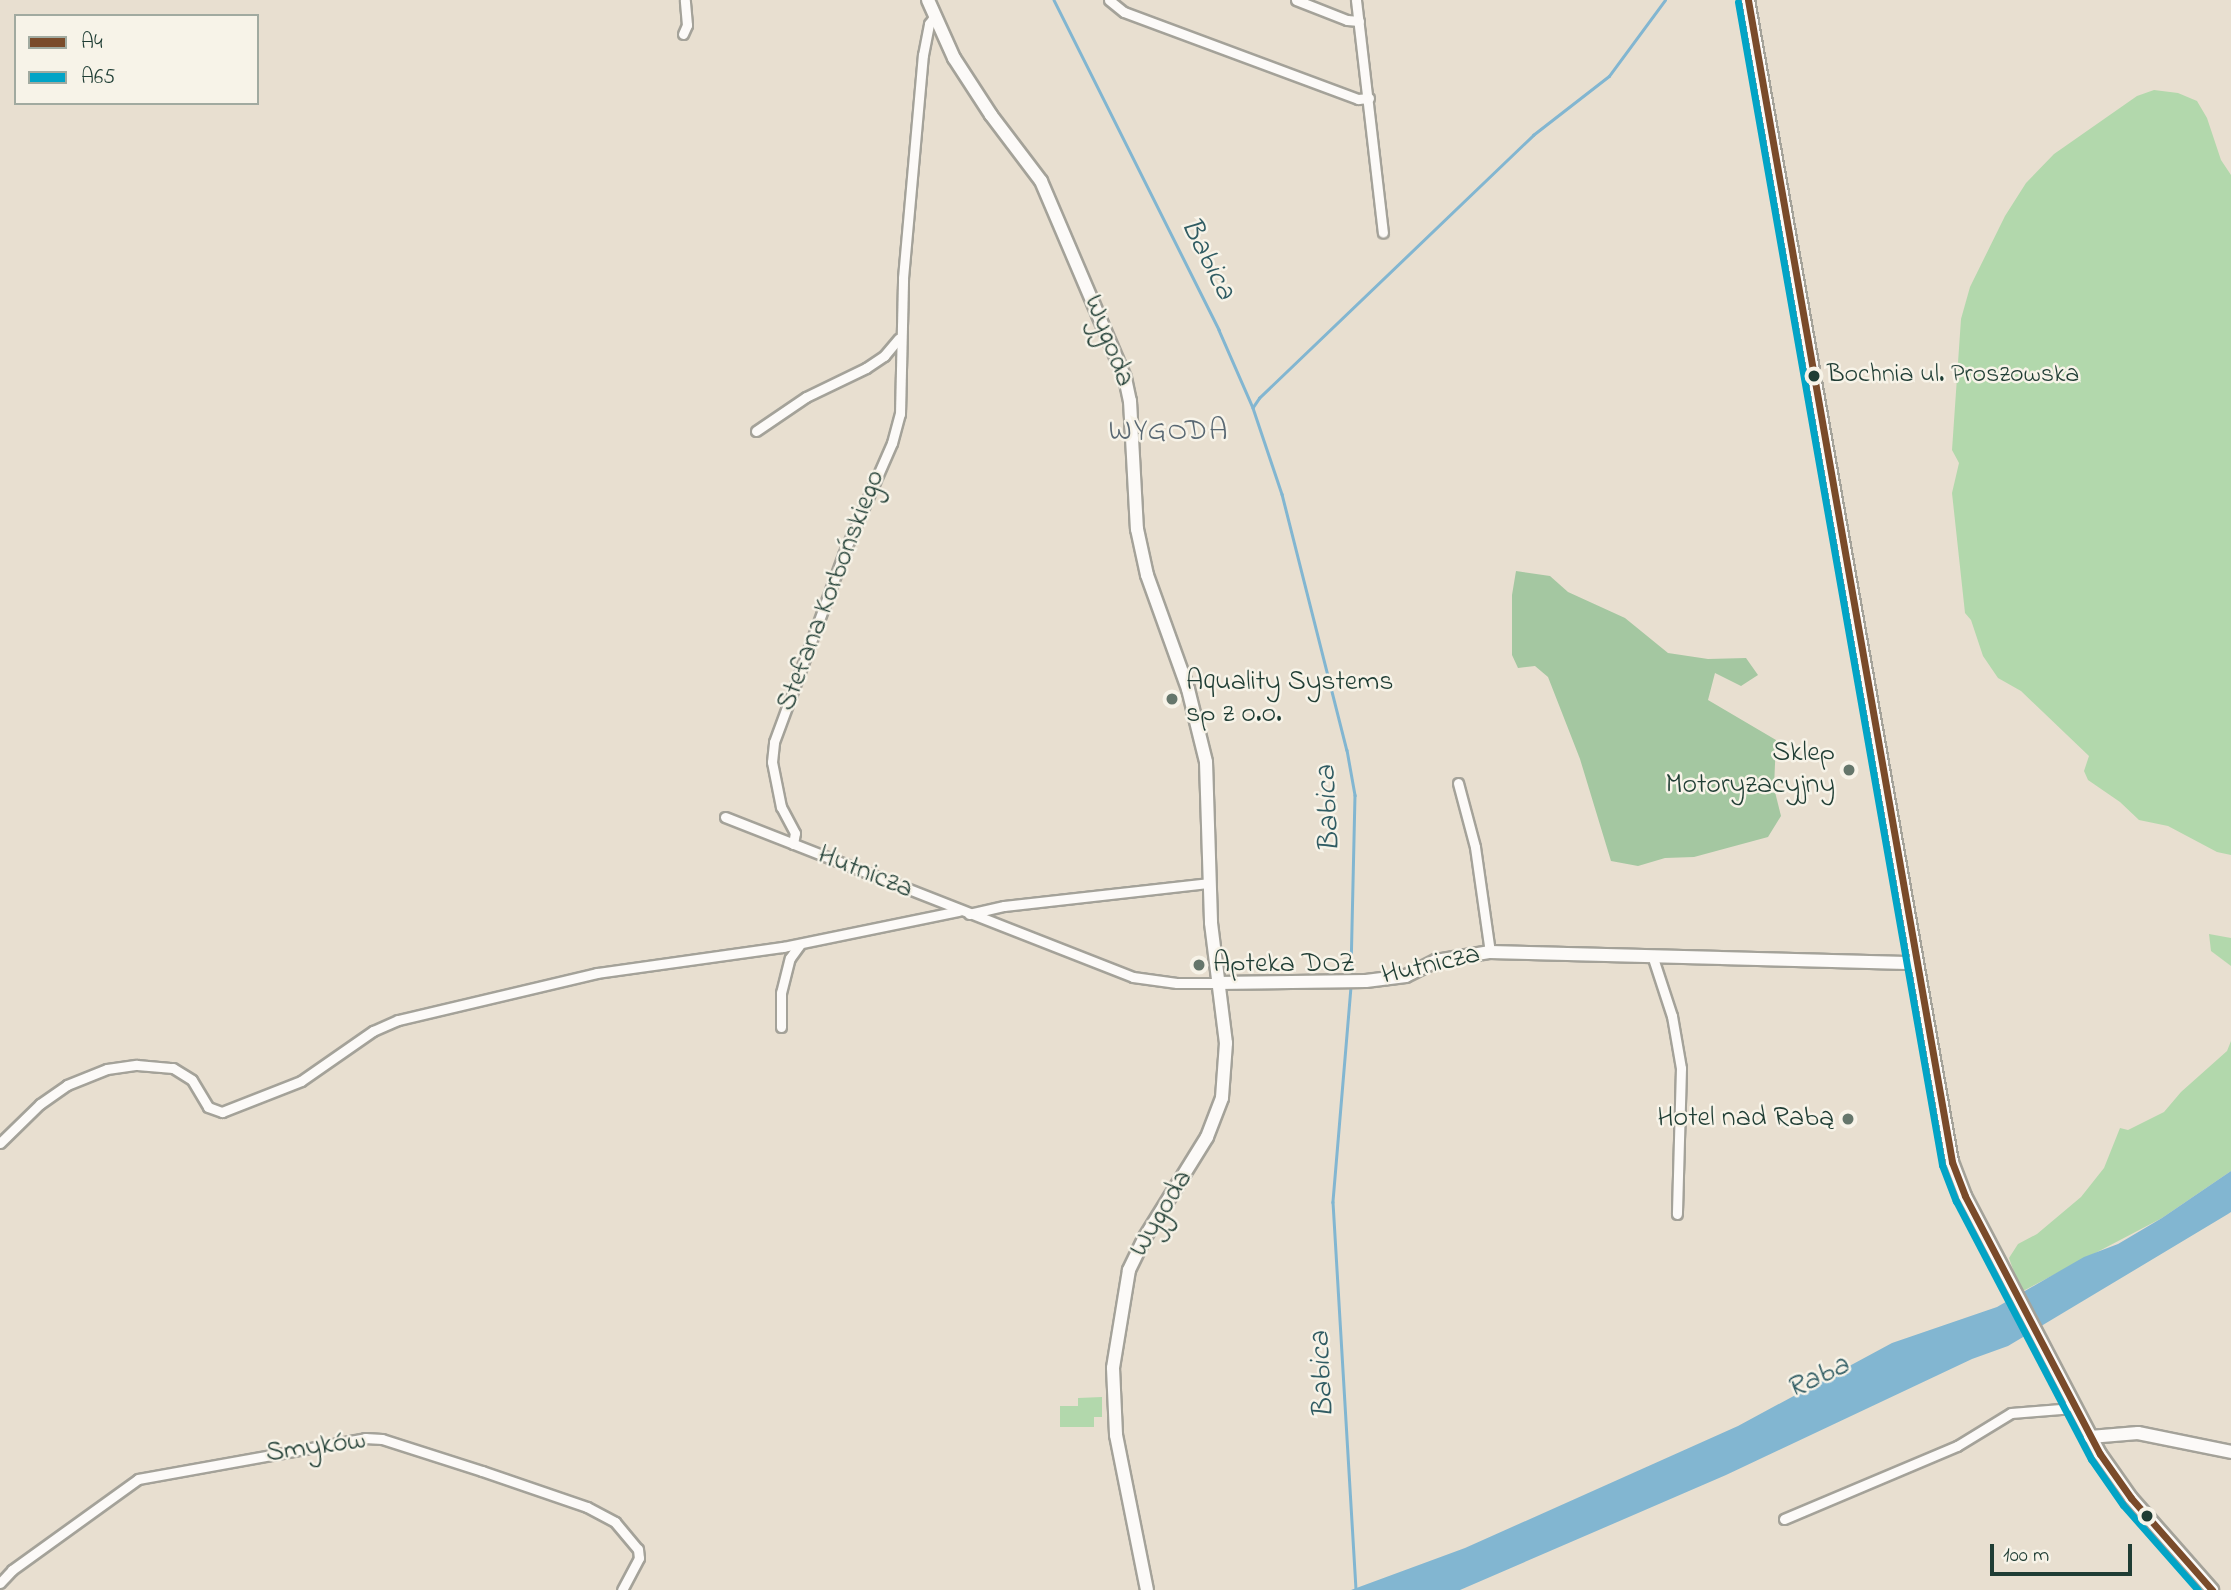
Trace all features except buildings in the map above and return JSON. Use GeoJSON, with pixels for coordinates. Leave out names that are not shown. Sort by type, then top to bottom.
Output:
{"type":"FeatureCollection","features":[{"type":"Feature","properties":{"kind":"street"},"geometry":{"type":"LineString","coordinates":[[683,34],[687,25],[685,0]]}},
{"type":"Feature","properties":{"kind":"street","name":"Wygoda"},"geometry":{"type":"LineString","coordinates":[[928,0],[954,58],[991,115],[1041,181],[1125,378],[1130,401],[1137,529],[1147,575],[1188,689],[1206,762],[1209,883],[1217,983],[1226,1043],[1222,1098],[1207,1137],[1145,1237],[1129,1270],[1113,1368],[1116,1435],[1147,1590]]}},
{"type":"Feature","properties":{"kind":"street"},"geometry":{"type":"LineString","coordinates":[[1109,0],[1124,12],[1358,99],[1368,98]]}},
{"type":"Feature","properties":{"kind":"street"},"geometry":{"type":"LineString","coordinates":[[1296,0],[1359,21]]}},
{"type":"Feature","properties":{"kind":"street"},"geometry":{"type":"LineString","coordinates":[[1356,0],[1383,232]]}},
{"type":"Feature","properties":{"kind":"street"},"geometry":{"type":"LineString","coordinates":[[1748,0],[1952,1162],[1985,1235],[2090,1437],[2131,1498],[2212,1590]]}},
{"type":"Feature","properties":{"kind":"street","name":"Stefana Korbońskiego"},"geometry":{"type":"LineString","coordinates":[[793,844],[794,833],[781,807],[772,762],[774,742],[843,555],[892,443],[900,414],[900,337],[923,55],[929,24],[934,16]]}},
{"type":"Feature","properties":{"kind":"street"},"geometry":{"type":"LineString","coordinates":[[756,432],[806,397],[875,362],[900,337]]}},
{"type":"Feature","properties":{"kind":"street"},"geometry":{"type":"LineString","coordinates":[[1458,783],[1475,848],[1490,952]]}},
{"type":"Feature","properties":{"kind":"street","name":"Hutnicza"},"geometry":{"type":"LineString","coordinates":[[724,817],[958,911],[1133,977],[1177,983],[1366,981],[1406,976],[1436,961],[1490,952],[1916,963]]}},
{"type":"Feature","properties":{"kind":"street"},"geometry":{"type":"LineString","coordinates":[[969,914],[1004,906],[1209,883]]}},
{"type":"Feature","properties":{"kind":"street"},"geometry":{"type":"LineString","coordinates":[[0,1143],[40,1104],[67,1085],[107,1069],[138,1065],[173,1068],[192,1080],[208,1107],[222,1112],[301,1081],[373,1031],[398,1020],[597,974],[802,943],[958,911]]}},
{"type":"Feature","properties":{"kind":"street"},"geometry":{"type":"LineString","coordinates":[[781,1027],[781,993],[790,958],[794,949],[802,943]]}},
{"type":"Feature","properties":{"kind":"street"},"geometry":{"type":"LineString","coordinates":[[1653,958],[1672,1016],[1681,1068],[1677,1214]]}},
{"type":"Feature","properties":{"kind":"street"},"geometry":{"type":"LineString","coordinates":[[1784,1519],[1822,1500],[1957,1446],[2011,1413],[2061,1409],[2073,1404]]}},
{"type":"Feature","properties":{"kind":"street"},"geometry":{"type":"LineString","coordinates":[[2090,1437],[2127,1432],[2150,1434],[2231,1452]]}},
{"type":"Feature","properties":{"kind":"street","name":"Smyków"},"geometry":{"type":"LineString","coordinates":[[0,1583],[12,1570],[138,1479],[365,1438],[382,1439],[482,1471],[587,1507],[615,1522],[638,1549],[639,1558],[622,1590]]}},
{"type":"Feature","properties":{"kind":"green space"},"geometry":{"type":"Polygon","coordinates":[[[2154,90],[2178,93],[2197,101],[2207,118],[2221,160],[2231,175],[2231,855],[2217,852],[2168,826],[2139,820],[2120,802],[2088,780],[2084,771],[2089,756],[2021,691],[1998,678],[1983,656],[1971,620],[1965,613],[1952,493],[1959,463],[1952,450],[1961,319],[1970,287],[2005,216],[2026,183],[2054,154],[2137,96],[2154,90]]]}},
{"type":"Feature","properties":{"kind":"green space"},"geometry":{"type":"Polygon","coordinates":[[[1516,571],[1550,576],[1568,592],[1625,618],[1668,653],[1708,659],[1746,658],[1758,675],[1741,686],[1715,673],[1708,700],[1776,740],[1774,788],[1781,816],[1768,837],[1694,857],[1665,858],[1638,866],[1611,861],[1580,759],[1548,677],[1535,666],[1518,668],[1512,655],[1512,595],[1516,571]]]}},
{"type":"Feature","properties":{"kind":"green space"},"geometry":{"type":"Polygon","coordinates":[[[2209,934],[2231,938],[2231,966],[2211,951],[2209,934]]]}},
{"type":"Feature","properties":{"kind":"green space"},"geometry":{"type":"Polygon","coordinates":[[[2231,1041],[2231,1171],[2162,1218],[2021,1292],[2009,1258],[2018,1244],[2037,1234],[2081,1197],[2104,1168],[2120,1128],[2128,1130],[2164,1112],[2181,1092],[2227,1051],[2231,1041]]]}},
{"type":"Feature","properties":{"kind":"green space"},"geometry":{"type":"Polygon","coordinates":[[[1102,1397],[1102,1417],[1094,1417],[1094,1427],[1060,1427],[1060,1406],[1078,1406],[1078,1398],[1102,1397]]]}},
{"type":"Feature","properties":{"kind":"water"},"geometry":{"type":"Polygon","coordinates":[[[2231,1171],[2231,1212],[2008,1346],[1972,1359],[1726,1475],[1460,1590],[1351,1590],[1465,1548],[1738,1426],[1892,1343],[1997,1307],[2084,1257],[2118,1244],[2231,1171]]]}},
{"type":"Feature","properties":{"kind":"waterway","name":"Babica"},"geometry":{"type":"LineString","coordinates":[[1054,0],[1219,330],[1253,408],[1282,494],[1347,750],[1355,795],[1351,977]]}},
{"type":"Feature","properties":{"kind":"waterway"},"geometry":{"type":"LineString","coordinates":[[1253,407],[1259,398],[1533,135],[1609,76],[1665,0]]}},
{"type":"Feature","properties":{"kind":"waterway","name":"Babica"},"geometry":{"type":"LineString","coordinates":[[1351,987],[1333,1202],[1356,1590]]}},
{"type":"Feature","properties":{"kind":"transit line","name":"A4"},"geometry":{"type":"LineString","coordinates":[[1748,0],[1952,1162],[1965,1196],[2100,1454],[2131,1498],[2212,1590]]}},
{"type":"Feature","properties":{"kind":"transit line","name":"A65"},"geometry":{"type":"LineString","coordinates":[[1738,2],[1942,1165],[1956,1201],[2091,1459],[2123,1505],[2198,1590]]}},
{"type":"Feature","properties":{"kind":"place","name":"Bochnia ul. Proszowska"},"geometry":{"type":"Point","coordinates":[1814,376]}},
{"type":"Feature","properties":{"kind":"place","name":"Aquality Systems sp z o.o."},"geometry":{"type":"Point","coordinates":[1172,699]}},
{"type":"Feature","properties":{"kind":"place","name":"Sklep Motoryzacyjny"},"geometry":{"type":"Point","coordinates":[1849,770]}},
{"type":"Feature","properties":{"kind":"place","name":"Apteka DOZ"},"geometry":{"type":"Point","coordinates":[1199,965]}},
{"type":"Feature","properties":{"kind":"place","name":"Hotel nad Rabą"},"geometry":{"type":"Point","coordinates":[1848,1119]}},
{"type":"Feature","properties":{"kind":"district","name":"WYGODA"},"geometry":{"type":"Point","coordinates":[1169,432]}},
{"type":"Feature","properties":{"kind":"water label","name":"Raba"},"geometry":{"type":"Point","coordinates":[1818,1378]}}]}
